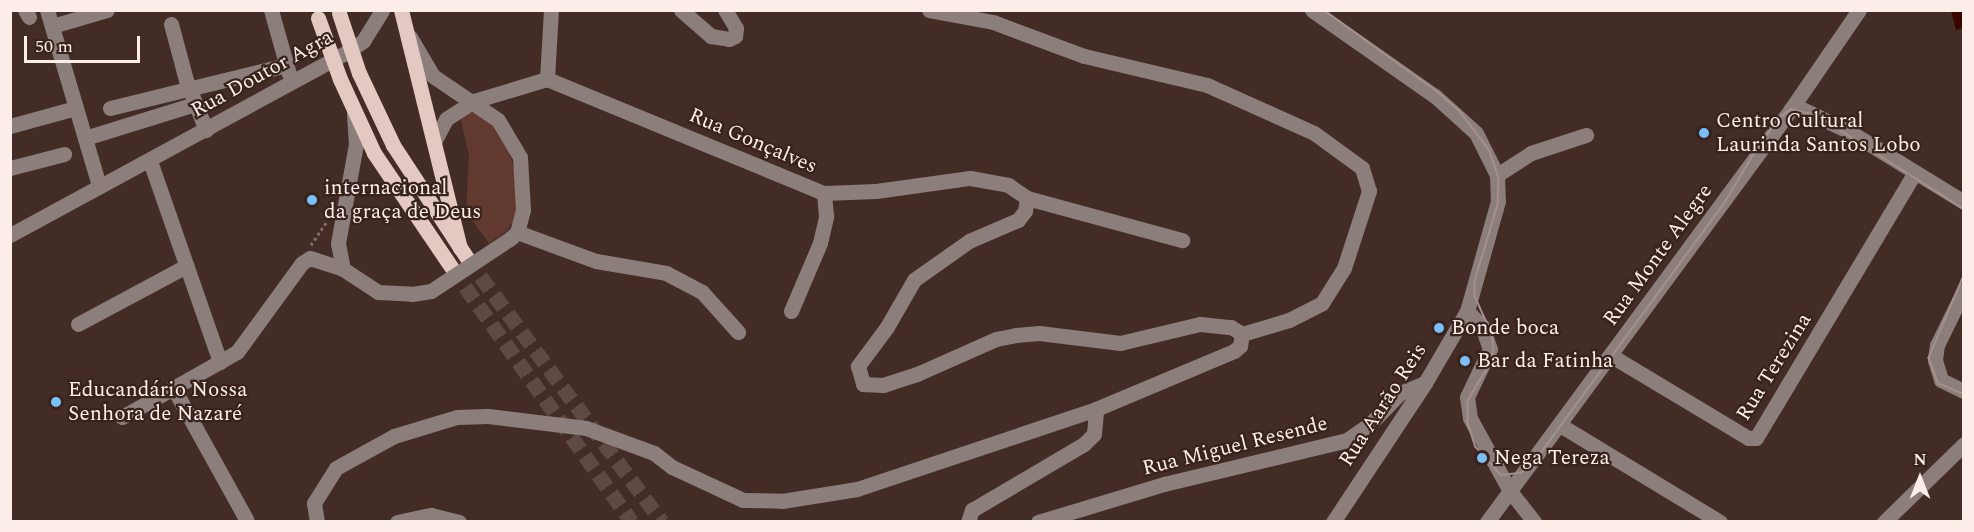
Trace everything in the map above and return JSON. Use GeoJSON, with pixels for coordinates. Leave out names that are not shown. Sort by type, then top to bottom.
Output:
{"type":"FeatureCollection","features":[{"type":"Feature","properties":{"kind":"main road"},"geometry":{"type":"LineString","coordinates":[[338,12],[359,73],[393,145],[464,253],[401,10]]}},
{"type":"Feature","properties":{"kind":"main road"},"geometry":{"type":"LineString","coordinates":[[318,14],[354,114],[397,189],[452,267]]}},
{"type":"Feature","properties":{"kind":"street"},"geometry":{"type":"LineString","coordinates":[[47,10],[99,186]]}},
{"type":"Feature","properties":{"kind":"street"},"geometry":{"type":"LineString","coordinates":[[52,26],[107,10]]}},
{"type":"Feature","properties":{"kind":"street"},"geometry":{"type":"LineString","coordinates":[[271,10],[292,81]]}},
{"type":"Feature","properties":{"kind":"street","name":"Rua Doutor Agra"},"geometry":{"type":"LineString","coordinates":[[10,235],[150,161],[363,41],[381,10]]}},
{"type":"Feature","properties":{"kind":"street"},"geometry":{"type":"LineString","coordinates":[[435,140],[446,119],[474,101],[548,79],[551,10]]}},
{"type":"Feature","properties":{"kind":"street"},"geometry":{"type":"LineString","coordinates":[[681,10],[711,36],[729,39],[735,36],[736,28],[725,10]]}},
{"type":"Feature","properties":{"kind":"street"},"geometry":{"type":"LineString","coordinates":[[929,10],[993,22],[1084,56],[1207,85],[1314,132],[1362,168],[1369,191],[1344,267],[1323,303],[1289,320],[1242,334],[1231,327],[1200,324],[1120,343],[1067,335],[1016,335],[996,339],[917,374],[883,385],[863,384],[858,366],[887,327],[914,280],[933,262],[969,241],[1018,220],[1025,211],[1027,198]]}},
{"type":"Feature","properties":{"kind":"street"},"geometry":{"type":"LineString","coordinates":[[1312,10],[1441,102],[1476,133],[1497,175],[1531,153],[1586,135]]}},
{"type":"Feature","properties":{"kind":"street","name":"Rua Monte Alegre"},"geometry":{"type":"LineString","coordinates":[[1486,522],[1791,110],[1859,10]]}},
{"type":"Feature","properties":{"kind":"street"},"geometry":{"type":"LineString","coordinates":[[171,24],[189,89],[206,130]]}},
{"type":"Feature","properties":{"kind":"street"},"geometry":{"type":"LineString","coordinates":[[122,417],[220,362],[248,340],[302,263],[316,258],[343,268],[389,294],[431,291],[514,235],[524,193],[520,157],[498,120],[474,101],[433,76],[408,34]]}},
{"type":"Feature","properties":{"kind":"street"},"geometry":{"type":"LineString","coordinates":[[110,108],[287,65]]}},
{"type":"Feature","properties":{"kind":"street","name":"Rua Gonçalves"},"geometry":{"type":"LineString","coordinates":[[548,79],[824,193],[876,191],[970,178],[1008,185],[1027,198],[1182,240]]}},
{"type":"Feature","properties":{"kind":"street"},"geometry":{"type":"LineString","coordinates":[[85,138],[195,104]]}},
{"type":"Feature","properties":{"kind":"street"},"geometry":{"type":"LineString","coordinates":[[10,126],[76,108]]}},
{"type":"Feature","properties":{"kind":"street"},"geometry":{"type":"LineString","coordinates":[[1791,110],[1800,108],[1819,116],[1964,202]]}},
{"type":"Feature","properties":{"kind":"street"},"geometry":{"type":"LineString","coordinates":[[343,268],[338,243],[356,144],[354,114]]}},
{"type":"Feature","properties":{"kind":"street"},"geometry":{"type":"LineString","coordinates":[[10,168],[64,154]]}},
{"type":"Feature","properties":{"kind":"street"},"geometry":{"type":"LineString","coordinates":[[150,161],[220,362]]}},
{"type":"Feature","properties":{"kind":"street","name":"Rua Terezina"},"geometry":{"type":"LineString","coordinates":[[1610,355],[1748,438],[1756,438],[1914,174]]}},
{"type":"Feature","properties":{"kind":"street","name":"Rua Aarão Reis"},"geometry":{"type":"LineString","coordinates":[[1333,522],[1425,383],[1467,311],[1498,201],[1497,175]]}},
{"type":"Feature","properties":{"kind":"street"},"geometry":{"type":"LineString","coordinates":[[791,311],[820,243],[826,216],[824,193]]}},
{"type":"Feature","properties":{"kind":"street"},"geometry":{"type":"LineString","coordinates":[[514,235],[596,261],[666,273],[702,292],[738,332]]}},
{"type":"Feature","properties":{"kind":"street"},"geometry":{"type":"LineString","coordinates":[[78,324],[186,267]]}},
{"type":"Feature","properties":{"kind":"street"},"geometry":{"type":"LineString","coordinates":[[1964,290],[1937,345],[1935,360],[1941,380],[1964,392]]}},
{"type":"Feature","properties":{"kind":"street"},"geometry":{"type":"LineString","coordinates":[[1467,311],[1482,326],[1490,350],[1467,406],[1510,491],[1534,522]]}},
{"type":"Feature","properties":{"kind":"street"},"geometry":{"type":"LineString","coordinates":[[317,522],[314,503],[336,468],[394,436],[457,417],[488,416],[586,428],[654,453],[672,466],[742,500],[782,501],[883,482],[1096,409],[1233,351],[1240,346],[1242,334]]}},
{"type":"Feature","properties":{"kind":"street","name":"Rua Miguel Resende"},"geometry":{"type":"LineString","coordinates":[[1038,522],[1164,484],[1347,440],[1370,424],[1400,393],[1425,383]]}},
{"type":"Feature","properties":{"kind":"street"},"geometry":{"type":"LineString","coordinates":[[174,389],[246,519]]}},
{"type":"Feature","properties":{"kind":"street"},"geometry":{"type":"LineString","coordinates":[[968,522],[972,510],[1084,444],[1094,434],[1096,409]]}},
{"type":"Feature","properties":{"kind":"street"},"geometry":{"type":"LineString","coordinates":[[1560,425],[1716,520]]}},
{"type":"Feature","properties":{"kind":"street"},"geometry":{"type":"LineString","coordinates":[[1884,522],[1964,444]]}},
{"type":"Feature","properties":{"kind":"street"},"geometry":{"type":"LineString","coordinates":[[397,522],[431,515],[459,522]]}},
{"type":"Feature","properties":{"kind":"path"},"geometry":{"type":"LineString","coordinates":[[302,263],[317,233],[343,212]]}},
{"type":"Feature","properties":{"kind":"shaded area"},"geometry":{"type":"Polygon","coordinates":[[[1951,11],[1963,11],[1963,28],[1956,30],[1951,11]]]}},
{"type":"Feature","properties":{"kind":"shaded area"},"geometry":{"type":"Polygon","coordinates":[[[477,110],[491,119],[505,141],[517,177],[517,214],[507,231],[489,243],[466,212],[469,156],[460,116],[477,110]]]}},
{"type":"Feature","properties":{"kind":"tunnel"},"geometry":{"type":"LineString","coordinates":[[467,258],[662,522]]}},
{"type":"Feature","properties":{"kind":"tunnel"},"geometry":{"type":"LineString","coordinates":[[452,268],[632,522]]}},
{"type":"Feature","properties":{"kind":"tram line"},"geometry":{"type":"LineString","coordinates":[[1324,10],[1438,92],[1459,110],[1490,151],[1499,178],[1498,205],[1475,281],[1475,296],[1492,334],[1494,348],[1492,361],[1468,401],[1468,423],[1476,447],[1501,475],[1521,473],[1534,462],[1725,202],[1756,150]]}},
{"type":"Feature","properties":{"kind":"tram line"},"geometry":{"type":"LineString","coordinates":[[1751,157],[1779,118],[1791,109],[1816,115],[1964,209]]}},
{"type":"Feature","properties":{"kind":"tram line"},"geometry":{"type":"LineString","coordinates":[[1964,276],[1929,358],[1938,383],[1964,394]]}},
{"type":"Feature","properties":{"kind":"place","name":"Centro Cultural Laurinda Santos Lobo"},"geometry":{"type":"Point","coordinates":[1704,133]}},
{"type":"Feature","properties":{"kind":"place","name":"internacional da graça de Deus"},"geometry":{"type":"Point","coordinates":[312,200]}},
{"type":"Feature","properties":{"kind":"place","name":"Bonde boca"},"geometry":{"type":"Point","coordinates":[1439,328]}},
{"type":"Feature","properties":{"kind":"place","name":"Bar da Fatinha"},"geometry":{"type":"Point","coordinates":[1465,361]}},
{"type":"Feature","properties":{"kind":"place","name":"Educandário Nossa Senhora de Nazaré"},"geometry":{"type":"Point","coordinates":[56,402]}},
{"type":"Feature","properties":{"kind":"place","name":"Nega Tereza"},"geometry":{"type":"Point","coordinates":[1482,458]}}]}
